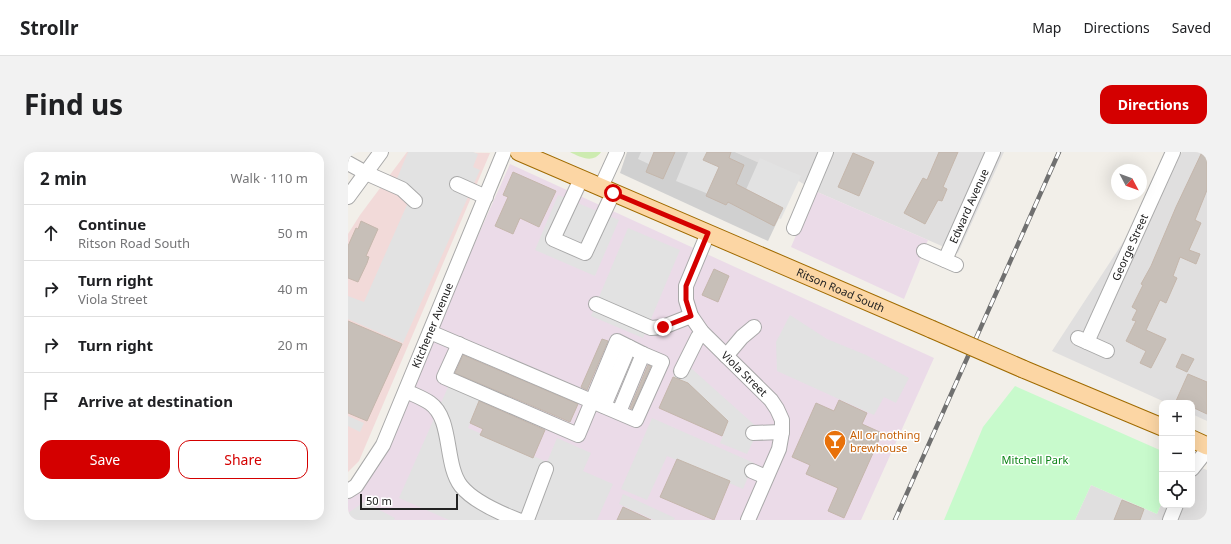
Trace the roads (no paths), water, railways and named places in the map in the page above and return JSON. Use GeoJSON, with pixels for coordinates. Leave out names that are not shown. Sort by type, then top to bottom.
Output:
{"type":"FeatureCollection","features":[{"type":"Feature","properties":{"kind":"main road","name":"Ritson Road South"},"geometry":{"type":"LineString","coordinates":[[519,152],[1159,426]]}},
{"type":"Feature","properties":{"kind":"main road"},"geometry":{"type":"LineString","coordinates":[[1195,441],[1207,446]]}},
{"type":"Feature","properties":{"kind":"street"},"geometry":{"type":"LineString","coordinates":[[348,196],[381,152]]}},
{"type":"Feature","properties":{"kind":"street","name":"Kitchener Avenue"},"geometry":{"type":"LineString","coordinates":[[348,491],[356,486],[383,445],[504,152]]}},
{"type":"Feature","properties":{"kind":"street"},"geometry":{"type":"LineString","coordinates":[[581,179],[553,239],[585,253],[607,190],[616,152]]}},
{"type":"Feature","properties":{"kind":"street"},"geometry":{"type":"LineString","coordinates":[[795,228],[826,152]]}},
{"type":"Feature","properties":{"kind":"street","name":"Edward Avenue"},"geometry":{"type":"LineString","coordinates":[[924,251],[950,262],[993,152]]}},
{"type":"Feature","properties":{"kind":"street","name":"George Street"},"geometry":{"type":"LineString","coordinates":[[1107,351],[1082,340],[1173,152]]}},
{"type":"Feature","properties":{"kind":"street"},"geometry":{"type":"LineString","coordinates":[[348,163],[366,173],[402,189],[415,201]]}},
{"type":"Feature","properties":{"kind":"street"},"geometry":{"type":"LineString","coordinates":[[457,184],[486,197]]}},
{"type":"Feature","properties":{"kind":"street","name":"Viola Street"},"geometry":{"type":"LineString","coordinates":[[708,233],[686,286],[686,300],[691,316],[702,332],[771,400],[782,420],[782,432],[779,449],[748,520]]}},
{"type":"Feature","properties":{"kind":"street"},"geometry":{"type":"LineString","coordinates":[[596,304],[651,328],[663,327],[691,316]]}},
{"type":"Feature","properties":{"kind":"street"},"geometry":{"type":"LineString","coordinates":[[726,356],[742,337],[754,327]]}},
{"type":"Feature","properties":{"kind":"street"},"geometry":{"type":"LineString","coordinates":[[430,332],[459,344],[599,404],[619,412],[636,420],[662,362],[618,341],[599,404],[578,435],[444,377],[459,344]]}},
{"type":"Feature","properties":{"kind":"street"},"geometry":{"type":"LineString","coordinates":[[681,372],[698,337],[702,332]]}},
{"type":"Feature","properties":{"kind":"street"},"geometry":{"type":"LineString","coordinates":[[619,412],[643,354]]}},
{"type":"Feature","properties":{"kind":"street"},"geometry":{"type":"LineString","coordinates":[[406,391],[434,406],[444,422],[455,475],[460,485],[468,493],[498,512],[518,520]]}},
{"type":"Feature","properties":{"kind":"street"},"geometry":{"type":"LineString","coordinates":[[753,433],[782,432]]}},
{"type":"Feature","properties":{"kind":"street"},"geometry":{"type":"LineString","coordinates":[[1195,465],[1207,450]]}},
{"type":"Feature","properties":{"kind":"street"},"geometry":{"type":"LineString","coordinates":[[525,520],[528,517],[546,469]]}},
{"type":"Feature","properties":{"kind":"street"},"geometry":{"type":"LineString","coordinates":[[752,471],[766,477]]}},
{"type":"Feature","properties":{"kind":"street"},"geometry":{"type":"LineString","coordinates":[[1170,520],[1175,508]]}},
{"type":"Feature","properties":{"kind":"railway"},"geometry":{"type":"LineString","coordinates":[[895,520],[1059,152]]}},
{"type":"Feature","properties":{"kind":"place","name":"All or nothing brewhouse"},"geometry":{"type":"Point","coordinates":[835,460]}},
{"type":"Feature","properties":{"kind":"park label","name":"Mitchell Park"},"geometry":{"type":"Point","coordinates":[1035,460]}}]}
